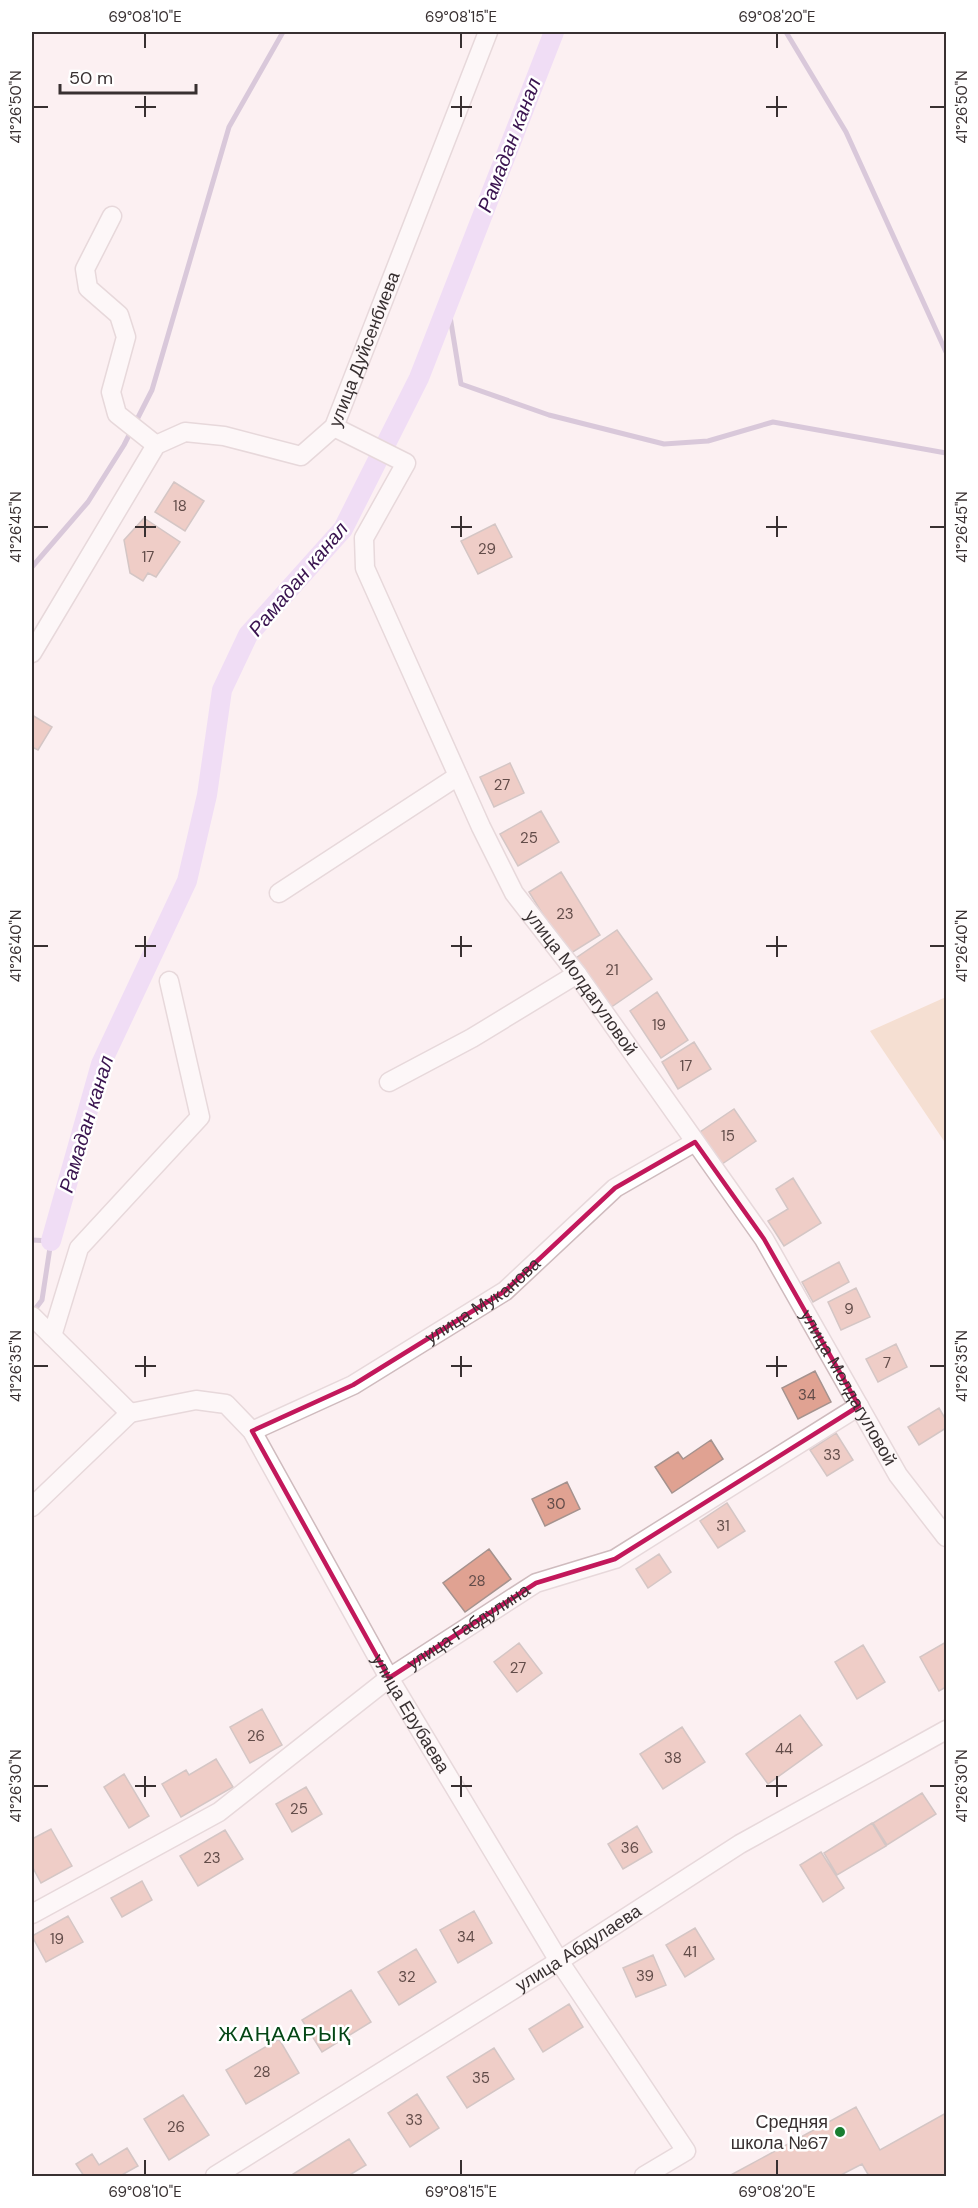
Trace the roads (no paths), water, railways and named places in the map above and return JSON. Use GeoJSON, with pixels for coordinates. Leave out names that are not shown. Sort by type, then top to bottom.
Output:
{"type":"FeatureCollection","features":[{"type":"Feature","properties":{"kind":"street","name":"улица Дуйсенбиева"},"geometry":{"type":"LineString","coordinates":[[156,445],[185,432],[224,436],[301,456],[334,427],[488,32]]}},
{"type":"Feature","properties":{"kind":"street"},"geometry":{"type":"LineString","coordinates":[[32,653],[156,445],[117,414],[111,392],[126,338],[119,315],[88,288],[85,269],[112,216]]}},
{"type":"Feature","properties":{"kind":"street","name":"улица Молдагуловой"},"geometry":{"type":"LineString","coordinates":[[334,427],[406,464],[364,538],[366,568],[458,776],[514,893],[577,974],[764,1239],[898,1475],[946,1537]]}},
{"type":"Feature","properties":{"kind":"street"},"geometry":{"type":"LineString","coordinates":[[279,893],[458,776]]}},
{"type":"Feature","properties":{"kind":"street"},"geometry":{"type":"LineString","coordinates":[[389,1082],[472,1038],[577,974]]}},
{"type":"Feature","properties":{"kind":"street"},"geometry":{"type":"LineString","coordinates":[[52,1336],[79,1248],[200,1117],[169,981]]}},
{"type":"Feature","properties":{"kind":"street","name":"улица Муканова"},"geometry":{"type":"LineString","coordinates":[[252,1431],[352,1385],[505,1290],[615,1188],[695,1142]]}},
{"type":"Feature","properties":{"kind":"street"},"geometry":{"type":"LineString","coordinates":[[32,1316],[130,1413],[32,1507]]}},
{"type":"Feature","properties":{"kind":"street","name":"улица Ерубаева"},"geometry":{"type":"LineString","coordinates":[[130,1413],[196,1400],[226,1404],[252,1431],[389,1678],[559,1961],[686,2151],[644,2176]]}},
{"type":"Feature","properties":{"kind":"street","name":"улица Габдулина"},"geometry":{"type":"LineString","coordinates":[[32,1914],[219,1812],[389,1678],[536,1583],[615,1559],[859,1406]]}},
{"type":"Feature","properties":{"kind":"street","name":"улица Абдулаева"},"geometry":{"type":"LineString","coordinates":[[215,2176],[559,1961],[740,1844],[946,1730]]}},
{"type":"Feature","properties":{"kind":"waterway"},"geometry":{"type":"LineString","coordinates":[[32,567],[88,502],[124,445],[152,390],[229,127],[283,32]]}},
{"type":"Feature","properties":{"kind":"waterway","name":"Рамадан канал"},"geometry":{"type":"LineString","coordinates":[[51,1241],[101,1064],[187,881],[207,795],[222,690],[248,635],[343,529],[419,378],[554,32]]}},
{"type":"Feature","properties":{"kind":"waterway"},"geometry":{"type":"LineString","coordinates":[[786,32],[846,132],[946,352]]}},
{"type":"Feature","properties":{"kind":"waterway"},"geometry":{"type":"LineString","coordinates":[[448,304],[461,384],[549,415],[664,444],[708,441],[773,422],[946,453]]}},
{"type":"Feature","properties":{"kind":"waterway"},"geometry":{"type":"LineString","coordinates":[[32,1240],[51,1241],[42,1300],[33,1312]]}},
{"type":"Feature","properties":{"kind":"place","name":"Средняя школа №67"},"geometry":{"type":"Point","coordinates":[840,2132]}},
{"type":"Feature","properties":{"kind":"district","name":"ЖАҢААРЫҚ"},"geometry":{"type":"Point","coordinates":[285,2034]}}]}
